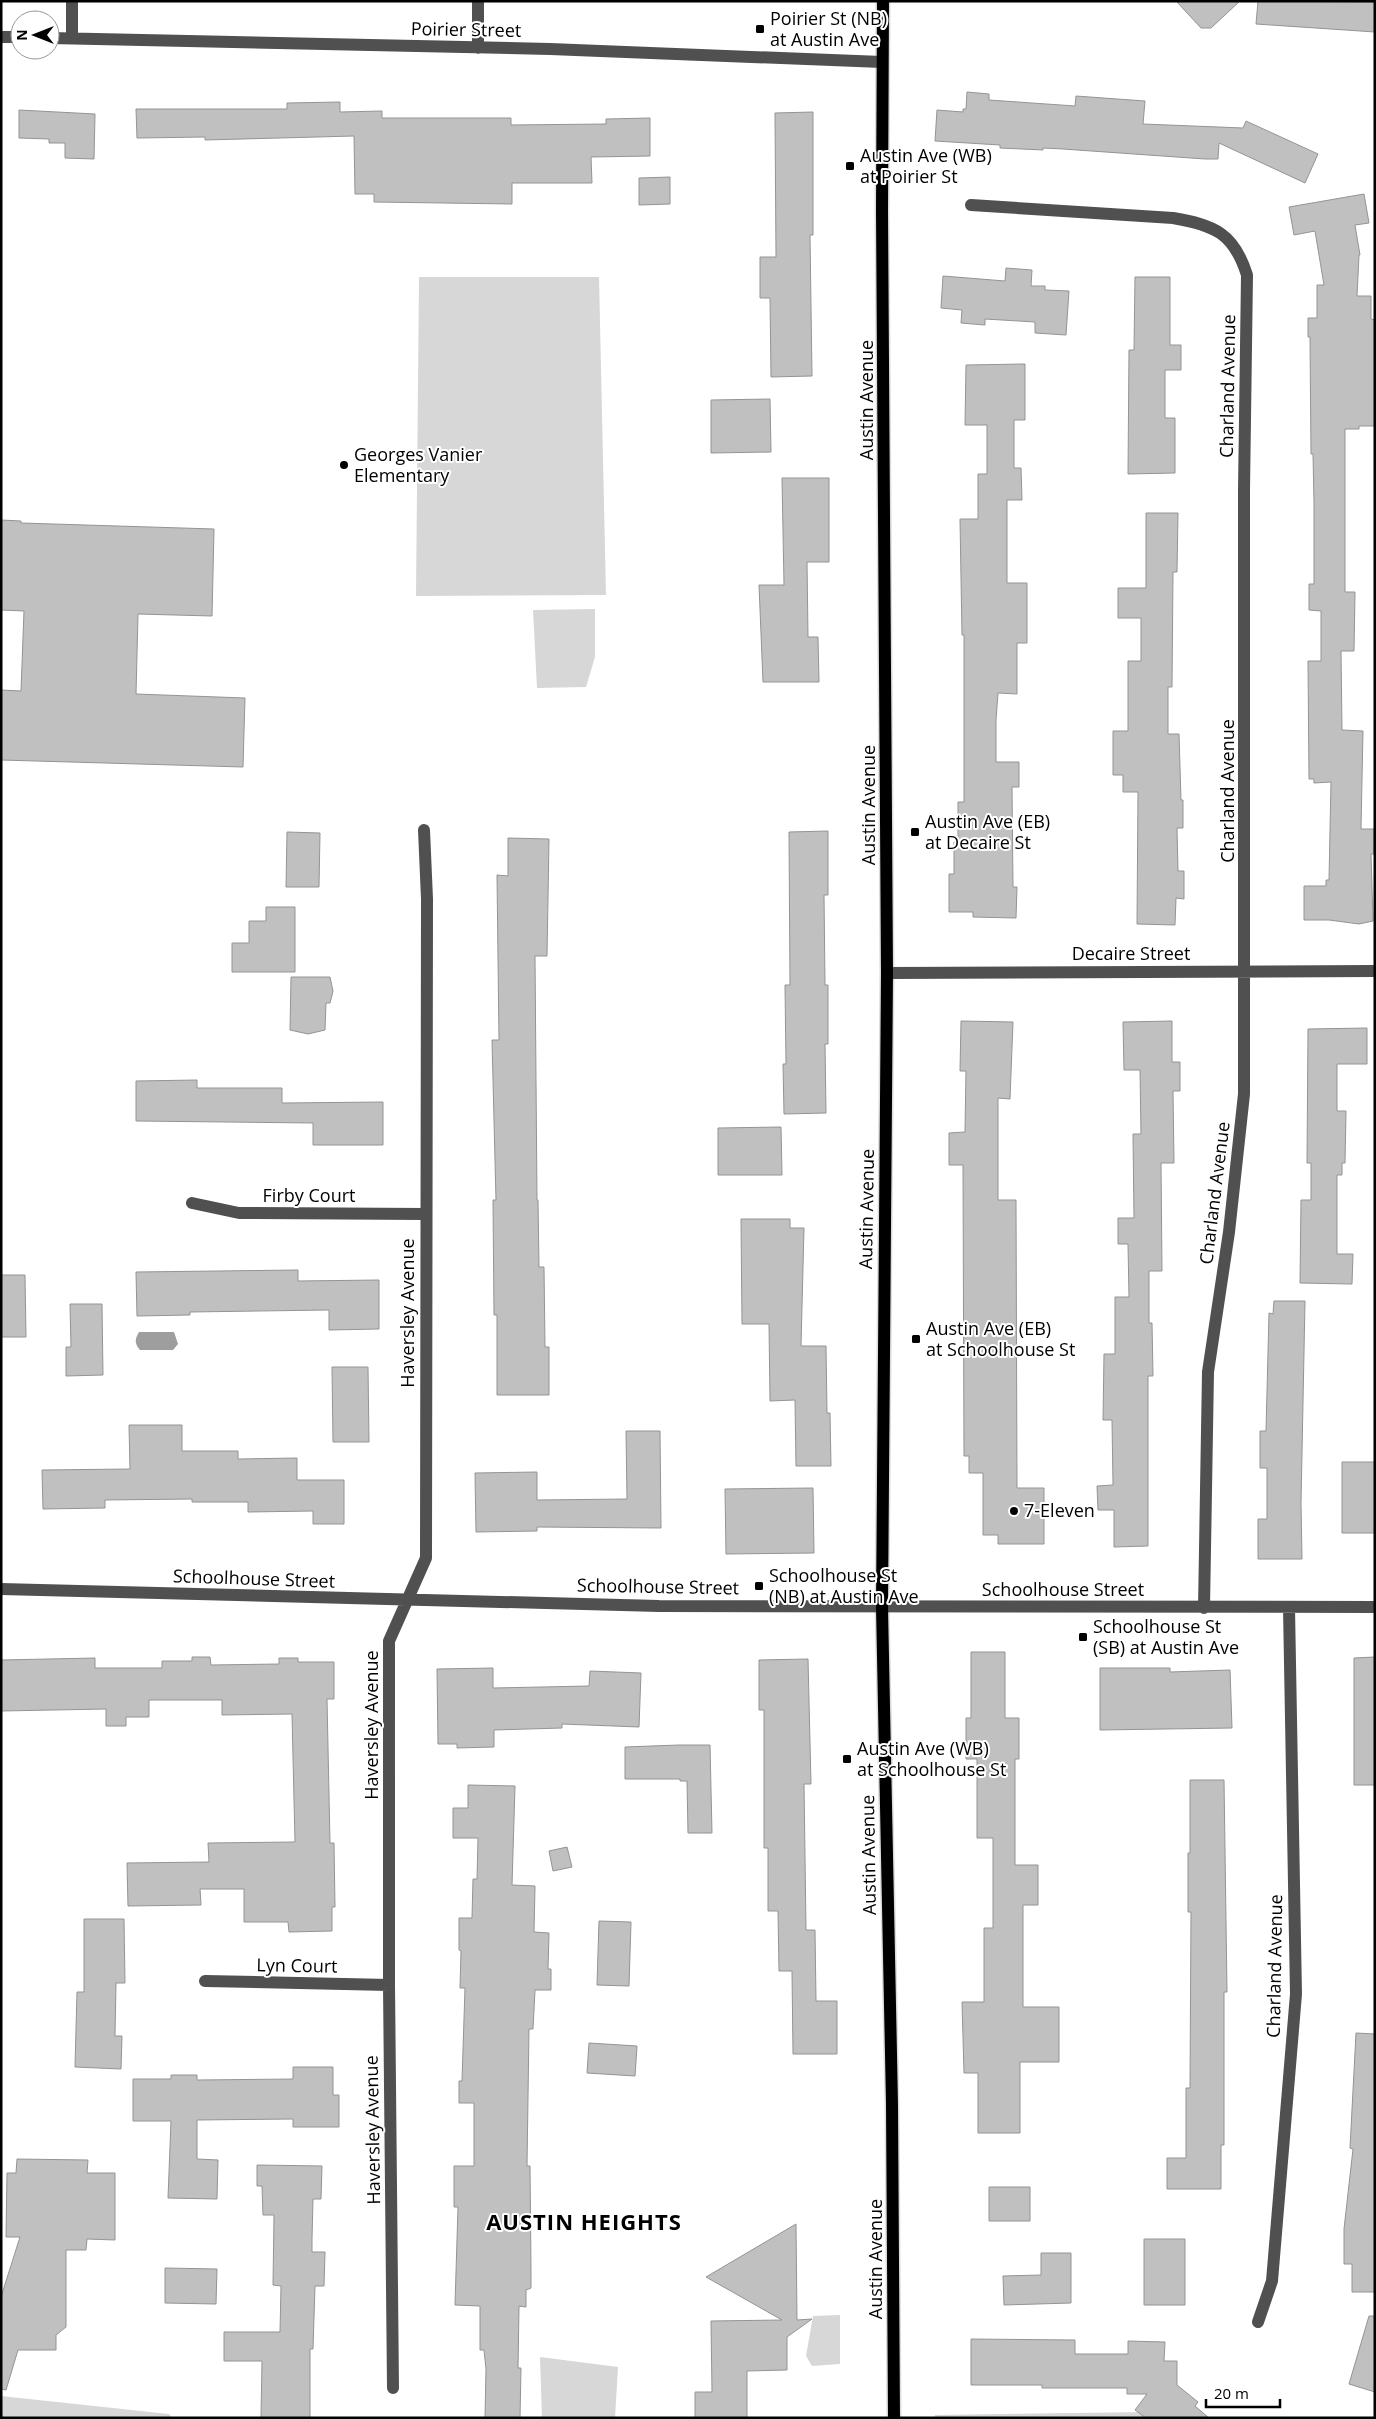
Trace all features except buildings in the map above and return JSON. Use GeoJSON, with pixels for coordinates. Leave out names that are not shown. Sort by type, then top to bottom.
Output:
{"type":"FeatureCollection","features":[{"type":"Feature","properties":{"kind":"main road","name":"Austin Avenue"},"geometry":{"type":"LineString","coordinates":[[883,1],[887,973],[882,1607],[892,2104],[894,2418]]}},
{"type":"Feature","properties":{"kind":"street"},"geometry":{"type":"LineString","coordinates":[[72,1],[72,38]]}},
{"type":"Feature","properties":{"kind":"street"},"geometry":{"type":"LineString","coordinates":[[478,1],[478,48]]}},
{"type":"Feature","properties":{"kind":"street","name":"Poirier Street"},"geometry":{"type":"LineString","coordinates":[[60,38],[478,48],[882,62]]}},
{"type":"Feature","properties":{"kind":"street","name":"Charland Avenue"},"geometry":{"type":"LineString","coordinates":[[971,205],[1173,218],[1192,221],[1221,232],[1242,259],[1247,275],[1244,490],[1244,1094],[1229,1232],[1208,1372],[1204,1608]]}},
{"type":"Feature","properties":{"kind":"street","name":"Haversley Avenue"},"geometry":{"type":"LineString","coordinates":[[393,2388],[389,1985],[389,1641],[426,1558],[427,899],[424,830]]}},
{"type":"Feature","properties":{"kind":"street","name":"Decaire Street"},"geometry":{"type":"LineString","coordinates":[[887,973],[1375,971]]}},
{"type":"Feature","properties":{"kind":"street","name":"Firby Court"},"geometry":{"type":"LineString","coordinates":[[192,1203],[239,1213],[426,1214]]}},
{"type":"Feature","properties":{"kind":"street","name":"Schoolhouse Street"},"geometry":{"type":"LineString","coordinates":[[1,1589],[659,1606],[1375,1607]]}},
{"type":"Feature","properties":{"kind":"street","name":"Charland Avenue"},"geometry":{"type":"LineString","coordinates":[[1258,2322],[1272,2281],[1296,1994],[1289,1608]]}},
{"type":"Feature","properties":{"kind":"street","name":"Lyn Court"},"geometry":{"type":"LineString","coordinates":[[205,1981],[389,1985]]}},
{"type":"Feature","properties":{"kind":"shaded area"},"geometry":{"type":"Polygon","coordinates":[[[419,277],[599,277],[606,595],[416,596],[419,277]]]}},
{"type":"Feature","properties":{"kind":"shaded area"},"geometry":{"type":"Polygon","coordinates":[[[595,609],[595,657],[586,687],[537,688],[533,610],[595,609]]]}},
{"type":"Feature","properties":{"kind":"shaded area"},"geometry":{"type":"Polygon","coordinates":[[[139,1332],[174,1332],[178,1344],[173,1350],[140,1350],[136,1341],[139,1332]]]}},
{"type":"Feature","properties":{"kind":"shaded area"},"geometry":{"type":"Polygon","coordinates":[[[840,2315],[840,2364],[812,2366],[806,2356],[813,2316],[840,2315]]]}},
{"type":"Feature","properties":{"kind":"shaded area"},"geometry":{"type":"Polygon","coordinates":[[[540,2357],[618,2367],[615,2418],[542,2418],[540,2357]]]}},
{"type":"Feature","properties":{"kind":"shaded area"},"geometry":{"type":"Polygon","coordinates":[[[1,2396],[169,2414],[172,2418],[1,2418],[1,2396]]]}},
{"type":"Feature","properties":{"kind":"shaded area"},"geometry":{"type":"Polygon","coordinates":[[[1147,2412],[1151,2418],[935,2418],[935,2415],[1147,2412]]]}},
{"type":"Feature","properties":{"kind":"place","name":"Poirier St (NB) at Austin Ave"},"geometry":{"type":"Point","coordinates":[760,29]}},
{"type":"Feature","properties":{"kind":"place","name":"Austin Ave (WB) at Poirier St"},"geometry":{"type":"Point","coordinates":[850,166]}},
{"type":"Feature","properties":{"kind":"place","name":"Georges Vanier Elementary"},"geometry":{"type":"Point","coordinates":[344,465]}},
{"type":"Feature","properties":{"kind":"place","name":"Austin Ave (EB) at Decaire St"},"geometry":{"type":"Point","coordinates":[915,832]}},
{"type":"Feature","properties":{"kind":"place","name":"Austin Ave (EB) at Schoolhouse St"},"geometry":{"type":"Point","coordinates":[916,1339]}},
{"type":"Feature","properties":{"kind":"place","name":"7-Eleven"},"geometry":{"type":"Point","coordinates":[1014,1511]}},
{"type":"Feature","properties":{"kind":"place","name":"Schoolhouse St (NB) at Austin Ave"},"geometry":{"type":"Point","coordinates":[759,1586]}},
{"type":"Feature","properties":{"kind":"place","name":"Schoolhouse St (SB) at Austin Ave"},"geometry":{"type":"Point","coordinates":[1083,1637]}},
{"type":"Feature","properties":{"kind":"place","name":"Austin Ave (WB) at Schoolhouse St"},"geometry":{"type":"Point","coordinates":[847,1759]}},
{"type":"Feature","properties":{"kind":"district","name":"AUSTIN HEIGHTS"},"geometry":{"type":"Point","coordinates":[584,2222]}}]}
